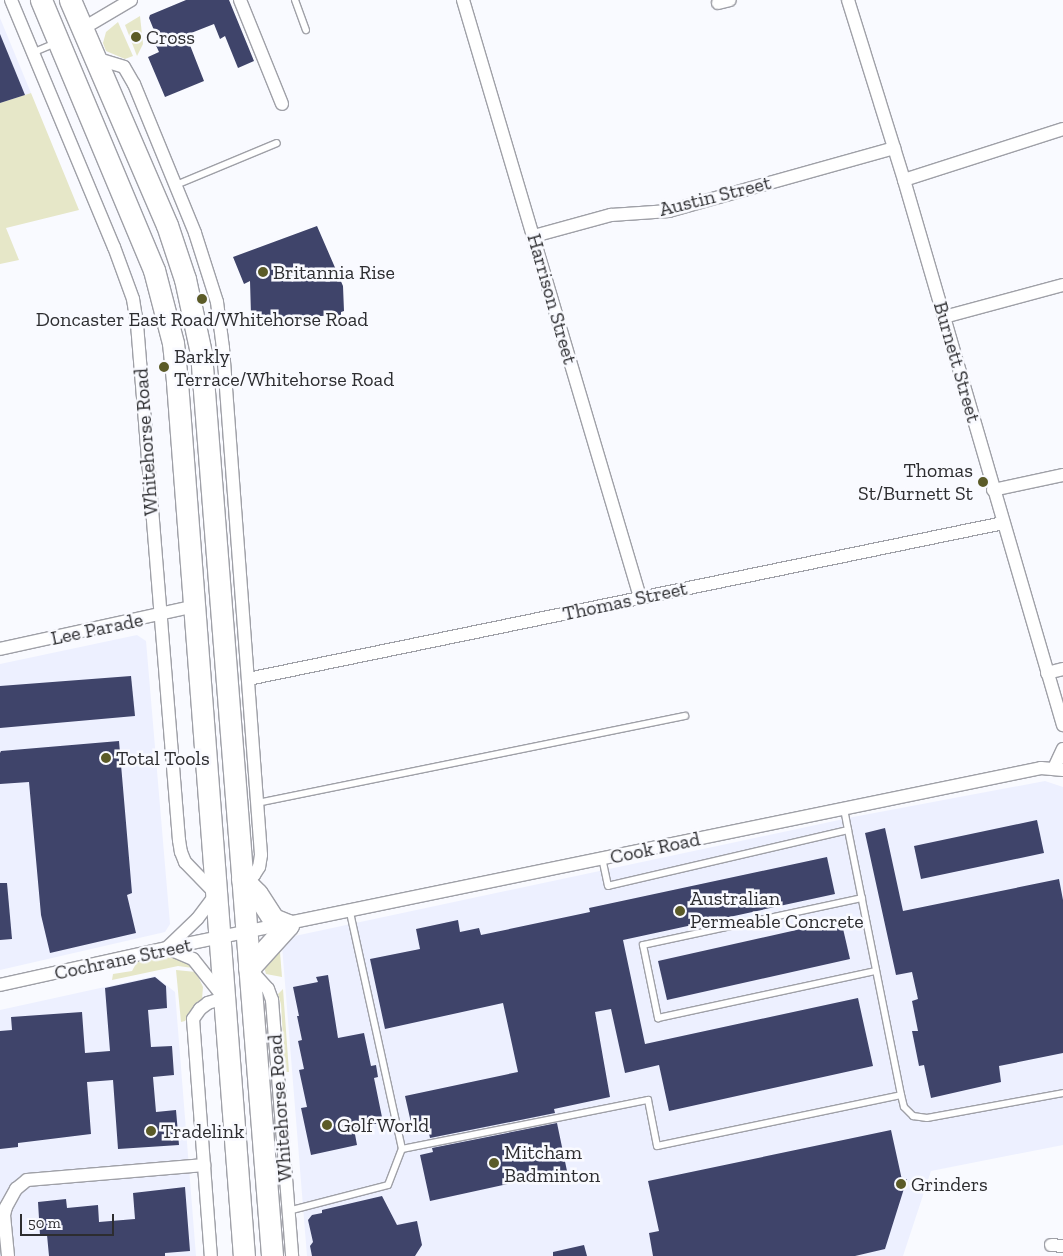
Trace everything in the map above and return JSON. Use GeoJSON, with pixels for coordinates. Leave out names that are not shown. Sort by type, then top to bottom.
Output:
{"type":"FeatureCollection","features":[{"type":"Feature","properties":{"kind":"highway","name":"Whitehorse Road"},"geometry":{"type":"LineString","coordinates":[[40,0],[136,225],[154,270],[166,312],[177,382],[244,1256]]}},
{"type":"Feature","properties":{"kind":"highway","name":"Whitehorse Road"},"geometry":{"type":"LineString","coordinates":[[70,0],[167,225],[180,262],[196,323],[201,353],[211,458],[272,1256]]}},
{"type":"Feature","properties":{"kind":"highway"},"geometry":{"type":"LineString","coordinates":[[58,42],[82,29]]}},
{"type":"Feature","properties":{"kind":"highway"},"geometry":{"type":"LineString","coordinates":[[242,879],[257,894],[273,919],[288,924],[249,968]]}},
{"type":"Feature","properties":{"kind":"street","name":"Whitehorse Road"},"geometry":{"type":"LineString","coordinates":[[11,0],[114,247],[133,299],[137,324],[181,852],[185,862],[216,894]]}},
{"type":"Feature","properties":{"kind":"street"},"geometry":{"type":"LineString","coordinates":[[82,29],[131,0]]}},
{"type":"Feature","properties":{"kind":"street"},"geometry":{"type":"LineString","coordinates":[[240,0],[282,104]]}},
{"type":"Feature","properties":{"kind":"street","name":"Harrison Street"},"geometry":{"type":"LineString","coordinates":[[463,0],[640,598]]}},
{"type":"Feature","properties":{"kind":"street","name":"Burnett Street"},"geometry":{"type":"LineString","coordinates":[[848,0],[904,180],[1002,523],[1063,725]]}},
{"type":"Feature","properties":{"kind":"street"},"geometry":{"type":"LineString","coordinates":[[95,58],[124,67],[130,76],[176,185],[210,273],[221,325],[261,856],[259,867],[254,875],[242,879]]}},
{"type":"Feature","properties":{"kind":"street"},"geometry":{"type":"LineString","coordinates":[[904,180],[1063,129]]}},
{"type":"Feature","properties":{"kind":"street","name":"Austin Street"},"geometry":{"type":"LineString","coordinates":[[534,236],[611,215],[669,211],[894,148]]}},
{"type":"Feature","properties":{"kind":"street"},"geometry":{"type":"LineString","coordinates":[[944,317],[1063,286]]}},
{"type":"Feature","properties":{"kind":"street"},"geometry":{"type":"LineString","coordinates":[[993,490],[1063,475]]}},
{"type":"Feature","properties":{"kind":"street","name":"Thomas Street"},"geometry":{"type":"LineString","coordinates":[[248,679],[1002,523]]}},
{"type":"Feature","properties":{"kind":"street","name":"Lee Parade"},"geometry":{"type":"LineString","coordinates":[[0,650],[194,606]]}},
{"type":"Feature","properties":{"kind":"street"},"geometry":{"type":"LineString","coordinates":[[1048,673],[1063,669]]}},
{"type":"Feature","properties":{"kind":"street"},"geometry":{"type":"LineString","coordinates":[[1058,769],[1063,749]]}},
{"type":"Feature","properties":{"kind":"street","name":"Cook Road"},"geometry":{"type":"LineString","coordinates":[[247,933],[1040,768],[1058,769]]}},
{"type":"Feature","properties":{"kind":"street"},"geometry":{"type":"LineString","coordinates":[[211,1256],[193,1019],[200,1009],[208,1003],[224,998],[193,958],[167,948],[197,919],[216,894]]}},
{"type":"Feature","properties":{"kind":"street","name":"Cochrane Street"},"geometry":{"type":"LineString","coordinates":[[0,985],[167,948],[247,933]]}},
{"type":"Feature","properties":{"kind":"street","name":"Whitehorse Road"},"geometry":{"type":"LineString","coordinates":[[249,968],[268,989],[272,1000],[292,1256]]}},
{"type":"Feature","properties":{"kind":"street"},"geometry":{"type":"LineString","coordinates":[[8,1256],[6,1207],[16,1189],[27,1180],[204,1165]]}},
{"type":"Feature","properties":{"kind":"lane"},"geometry":{"type":"LineString","coordinates":[[295,0],[306,30]]}},
{"type":"Feature","properties":{"kind":"lane"},"geometry":{"type":"LineString","coordinates":[[32,53],[58,42]]}},
{"type":"Feature","properties":{"kind":"lane"},"geometry":{"type":"LineString","coordinates":[[176,185],[277,143]]}},
{"type":"Feature","properties":{"kind":"lane"},"geometry":{"type":"LineString","coordinates":[[257,803],[685,716]]}},
{"type":"Feature","properties":{"kind":"lane"},"geometry":{"type":"LineString","coordinates":[[844,809],[904,1107],[913,1116],[927,1118],[1063,1093]]}},
{"type":"Feature","properties":{"kind":"lane"},"geometry":{"type":"LineString","coordinates":[[602,858],[608,886],[848,830]]}},
{"type":"Feature","properties":{"kind":"lane"},"geometry":{"type":"LineString","coordinates":[[862,898],[643,945],[658,1018],[876,971]]}},
{"type":"Feature","properties":{"kind":"lane"},"geometry":{"type":"LineString","coordinates":[[288,1211],[388,1185],[402,1149],[350,912]]}},
{"type":"Feature","properties":{"kind":"lane"},"geometry":{"type":"LineString","coordinates":[[402,1149],[648,1100],[657,1146],[901,1095]]}},
{"type":"Feature","properties":{"kind":"shaded area"},"geometry":{"type":"Polygon","coordinates":[[[0,18],[31,93],[0,103],[0,18]]]}},
{"type":"Feature","properties":{"kind":"shaded area"},"geometry":{"type":"Polygon","coordinates":[[[137,635],[146,641],[170,924],[165,932],[0,970],[0,664],[137,635]]]}},
{"type":"Feature","properties":{"kind":"shaded area"},"geometry":{"type":"Polygon","coordinates":[[[1045,781],[1063,787],[1063,1145],[931,1171],[903,1256],[307,1256],[282,946],[290,937],[853,817],[1045,781]]]}},
{"type":"Feature","properties":{"kind":"shaded area"},"geometry":{"type":"Polygon","coordinates":[[[155,976],[175,992],[196,1256],[0,1256],[0,1010],[155,976]]]}},
{"type":"Feature","properties":{"kind":"green space"},"geometry":{"type":"Polygon","coordinates":[[[140,16],[143,44],[137,56],[125,25],[140,16]]]}},
{"type":"Feature","properties":{"kind":"green space"},"geometry":{"type":"Polygon","coordinates":[[[118,22],[133,56],[125,59],[106,51],[103,43],[106,32],[118,22]]]}},
{"type":"Feature","properties":{"kind":"green space"},"geometry":{"type":"Polygon","coordinates":[[[31,93],[79,210],[6,228],[19,260],[0,264],[0,103],[31,93]]]}},
{"type":"Feature","properties":{"kind":"green space"},"geometry":{"type":"Polygon","coordinates":[[[280,952],[282,977],[266,974],[263,963],[268,953],[280,952]]]}},
{"type":"Feature","properties":{"kind":"green space"},"geometry":{"type":"Polygon","coordinates":[[[173,957],[193,968],[178,966],[112,980],[113,974],[132,971],[138,960],[173,957]]]}},
{"type":"Feature","properties":{"kind":"green space"},"geometry":{"type":"Polygon","coordinates":[[[176,970],[196,972],[203,987],[202,999],[185,1021],[181,1022],[176,970]]]}},
{"type":"Feature","properties":{"kind":"green space"},"geometry":{"type":"Polygon","coordinates":[[[283,989],[289,1072],[285,1072],[281,1004],[278,994],[283,989]]]}},
{"type":"Feature","properties":{"kind":"building"},"geometry":{"type":"Polygon","coordinates":[[[186,0],[229,0],[254,61],[238,68],[225,36],[220,39],[214,24],[186,35],[204,81],[165,97],[148,57],[159,52],[154,41],[158,40],[149,18],[150,15],[186,0]]]}},
{"type":"Feature","properties":{"kind":"building"},"geometry":{"type":"Polygon","coordinates":[[[0,34],[25,95],[0,103],[0,34]]]}},
{"type":"Feature","properties":{"kind":"building","name":"Britannia Rise"},"geometry":{"type":"Polygon","coordinates":[[[317,226],[343,286],[344,311],[341,312],[341,315],[301,317],[272,318],[272,315],[251,315],[250,281],[244,284],[233,257],[317,226]]]}},
{"type":"Feature","properties":{"kind":"building"},"geometry":{"type":"Polygon","coordinates":[[[131,676],[135,716],[0,728],[0,686],[131,676]]]}},
{"type":"Feature","properties":{"kind":"building"},"geometry":{"type":"Polygon","coordinates":[[[119,741],[132,893],[127,895],[136,933],[50,953],[41,915],[29,782],[0,784],[0,753],[1,751],[119,741]]]}},
{"type":"Feature","properties":{"kind":"building"},"geometry":{"type":"Polygon","coordinates":[[[1037,820],[1044,853],[921,879],[914,846],[1037,820]]]}},
{"type":"Feature","properties":{"kind":"building"},"geometry":{"type":"Polygon","coordinates":[[[885,828],[903,911],[1059,879],[1063,900],[1063,1053],[999,1066],[1001,1082],[931,1098],[924,1065],[919,1066],[912,1031],[918,1031],[912,1001],[918,999],[912,972],[896,975],[865,833],[885,828]]]}},
{"type":"Feature","properties":{"kind":"building"},"geometry":{"type":"Polygon","coordinates":[[[827,857],[835,894],[623,940],[645,1044],[858,998],[873,1066],[669,1111],[659,1065],[625,1073],[611,1009],[595,1012],[610,1097],[554,1109],[555,1113],[430,1138],[427,1124],[412,1127],[405,1096],[518,1072],[503,1003],[385,1029],[370,959],[420,949],[416,929],[458,920],[460,932],[479,928],[481,935],[590,912],[589,908],[827,857]]]}},
{"type":"Feature","properties":{"kind":"building"},"geometry":{"type":"Polygon","coordinates":[[[0,883],[7,883],[12,939],[0,940],[0,883]]]}},
{"type":"Feature","properties":{"kind":"building"},"geometry":{"type":"Polygon","coordinates":[[[841,920],[850,959],[667,1000],[658,961],[841,920]]]}},
{"type":"Feature","properties":{"kind":"building"},"geometry":{"type":"Polygon","coordinates":[[[328,975],[338,1038],[364,1033],[371,1066],[376,1065],[378,1077],[374,1078],[383,1122],[354,1129],[357,1145],[311,1155],[301,1108],[307,1107],[299,1070],[304,1069],[298,1041],[302,1040],[293,987],[318,982],[316,977],[328,975]]]}},
{"type":"Feature","properties":{"kind":"building"},"geometry":{"type":"Polygon","coordinates":[[[155,977],[166,986],[167,1008],[148,1010],[151,1047],[172,1046],[174,1075],[153,1077],[156,1112],[176,1110],[179,1145],[118,1149],[113,1080],[87,1082],[91,1134],[18,1143],[18,1147],[0,1149],[0,1031],[12,1030],[11,1017],[82,1012],[85,1053],[110,1051],[105,988],[155,977]]]}},
{"type":"Feature","properties":{"kind":"building","name":"Mitcham Badminton"},"geometry":{"type":"Polygon","coordinates":[[[557,1123],[567,1171],[430,1201],[420,1155],[433,1152],[432,1148],[557,1123]]]}},
{"type":"Feature","properties":{"kind":"building"},"geometry":{"type":"Polygon","coordinates":[[[891,1130],[902,1180],[907,1179],[885,1249],[855,1256],[653,1256],[649,1233],[659,1231],[648,1181],[891,1130]]]}},
{"type":"Feature","properties":{"kind":"building"},"geometry":{"type":"Polygon","coordinates":[[[185,1187],[190,1251],[165,1253],[165,1256],[49,1256],[47,1235],[40,1235],[38,1202],[66,1199],[67,1208],[98,1205],[99,1222],[135,1219],[133,1193],[185,1187]]]}},
{"type":"Feature","properties":{"kind":"building"},"geometry":{"type":"Polygon","coordinates":[[[382,1196],[397,1225],[417,1221],[422,1245],[415,1256],[312,1256],[310,1246],[313,1242],[308,1220],[312,1215],[322,1213],[322,1210],[382,1196]]]}},
{"type":"Feature","properties":{"kind":"building"},"geometry":{"type":"Polygon","coordinates":[[[584,1245],[587,1256],[553,1256],[553,1252],[584,1245]]]}},
{"type":"Feature","properties":{"kind":"place","name":"Cross"},"geometry":{"type":"Point","coordinates":[136,37]}},
{"type":"Feature","properties":{"kind":"place","name":"Britannia Rise"},"geometry":{"type":"Point","coordinates":[263,272]}},
{"type":"Feature","properties":{"kind":"place","name":"Doncaster East Road/Whitehorse Road"},"geometry":{"type":"Point","coordinates":[202,299]}},
{"type":"Feature","properties":{"kind":"place","name":"Barkly Terrace/Whitehorse Road"},"geometry":{"type":"Point","coordinates":[164,367]}},
{"type":"Feature","properties":{"kind":"place","name":"Thomas St/Burnett St"},"geometry":{"type":"Point","coordinates":[983,482]}},
{"type":"Feature","properties":{"kind":"place","name":"Total Tools"},"geometry":{"type":"Point","coordinates":[106,758]}},
{"type":"Feature","properties":{"kind":"place","name":"Australian Permeable Concrete"},"geometry":{"type":"Point","coordinates":[680,911]}},
{"type":"Feature","properties":{"kind":"place","name":"Golf World"},"geometry":{"type":"Point","coordinates":[327,1125]}},
{"type":"Feature","properties":{"kind":"place","name":"Tradelink"},"geometry":{"type":"Point","coordinates":[151,1131]}},
{"type":"Feature","properties":{"kind":"place","name":"Mitcham Badminton"},"geometry":{"type":"Point","coordinates":[494,1163]}},
{"type":"Feature","properties":{"kind":"place","name":"Grinders"},"geometry":{"type":"Point","coordinates":[901,1184]}}]}
